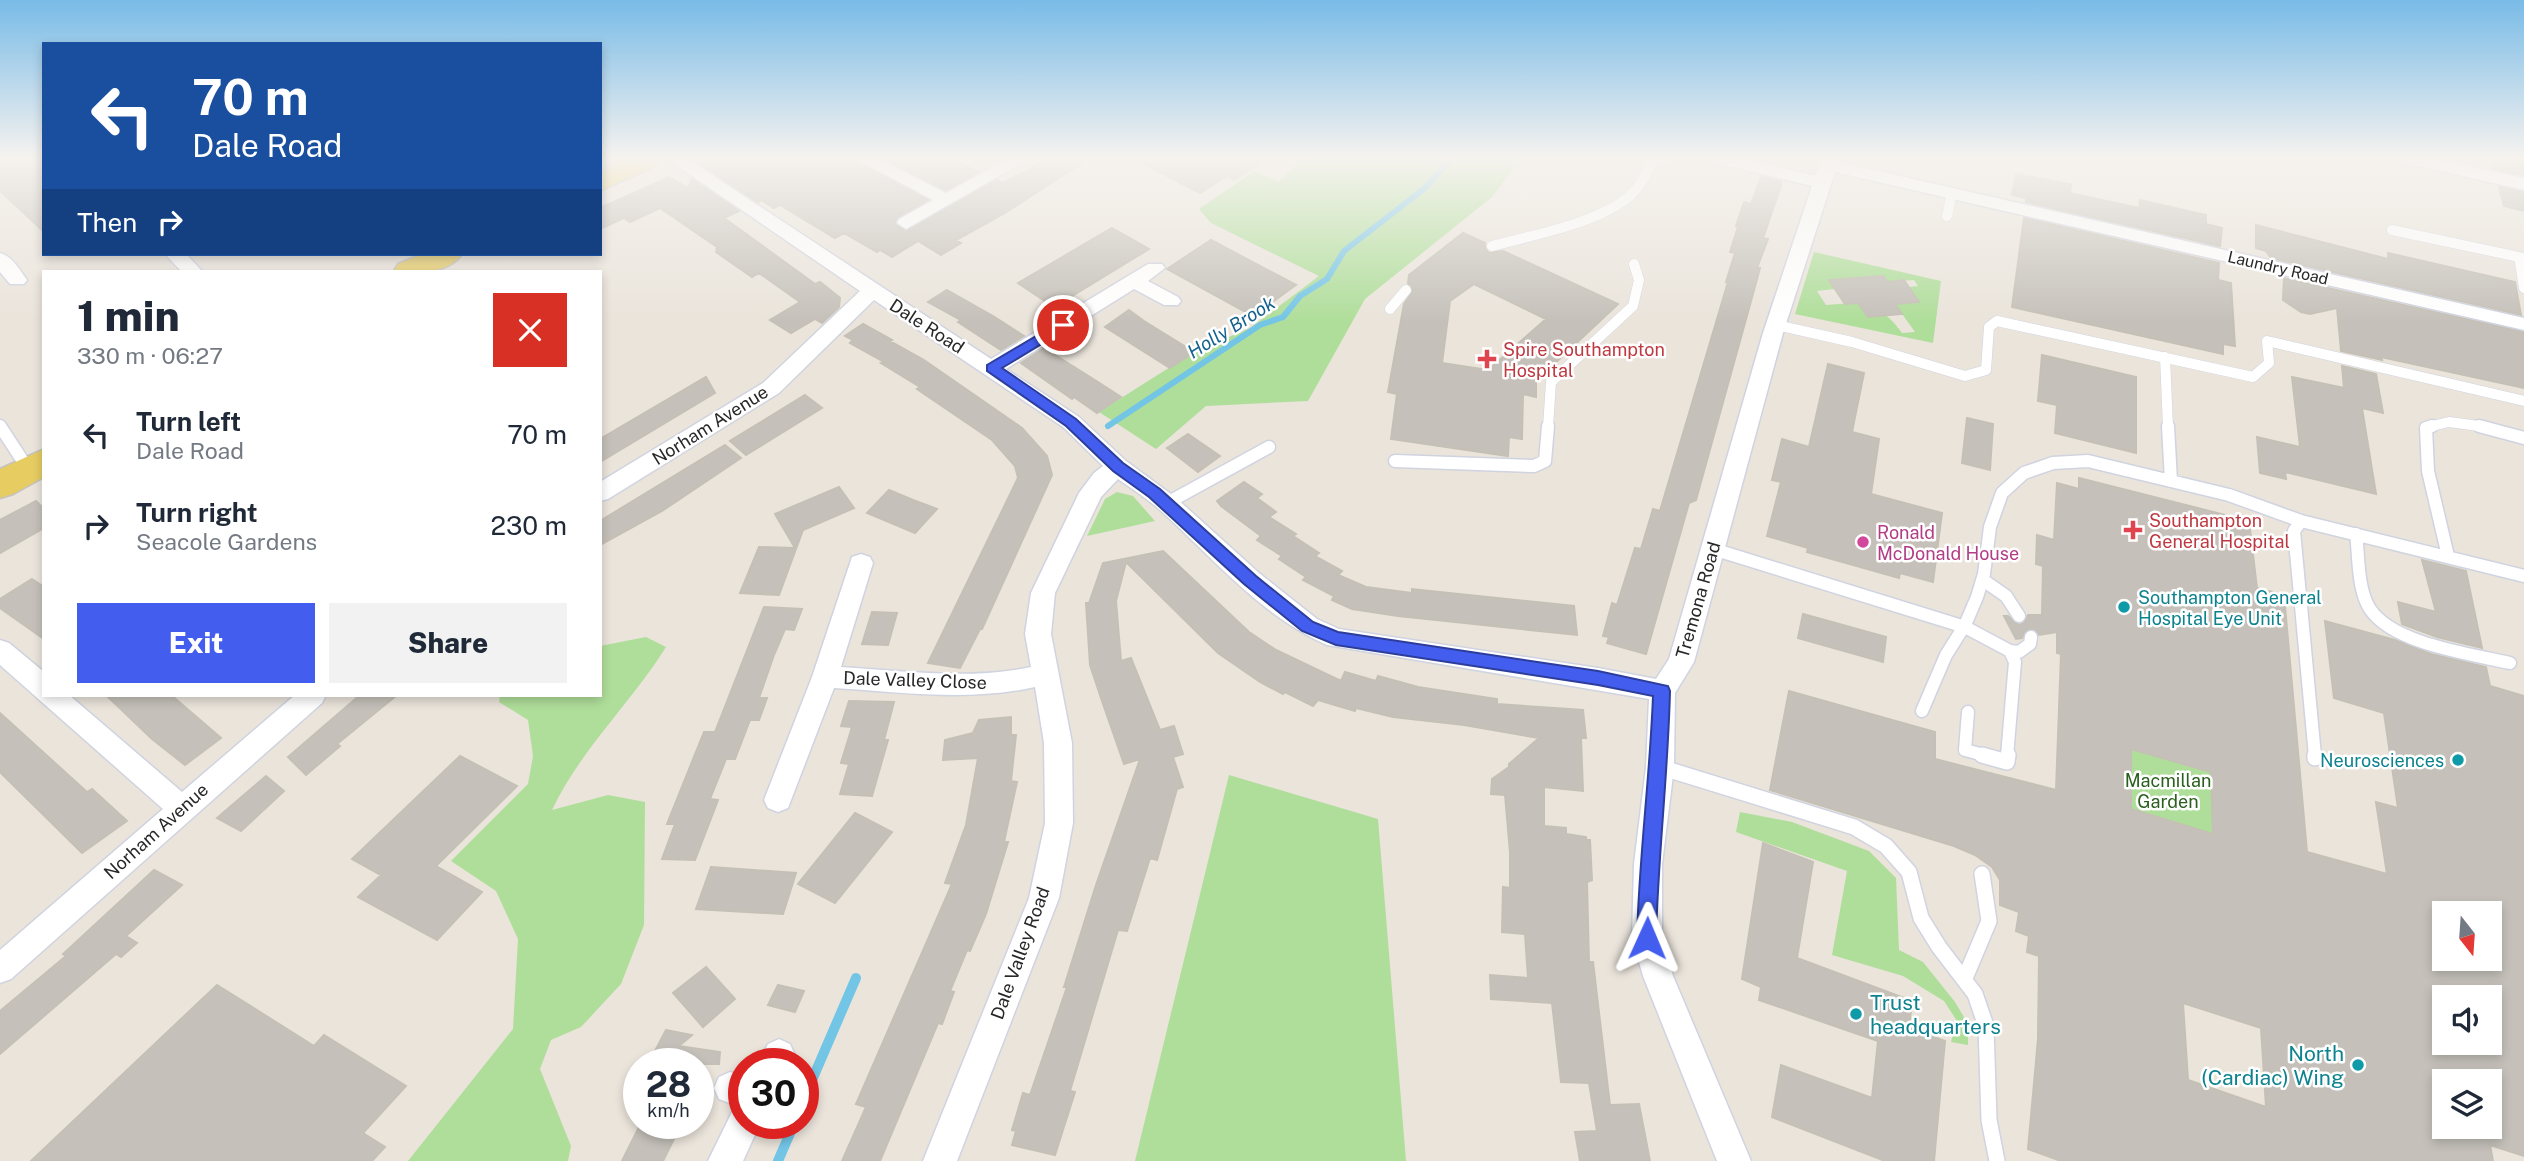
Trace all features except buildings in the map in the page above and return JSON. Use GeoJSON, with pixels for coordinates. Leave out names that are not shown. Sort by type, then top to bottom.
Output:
{"type":"FeatureCollection","features":[{"type":"Feature","properties":{"kind":"main road"},"geometry":{"type":"LineString","coordinates":[[411,270],[443,256]]}},
{"type":"Feature","properties":{"kind":"street","name":"Dale Road"},"geometry":{"type":"LineString","coordinates":[[757,213],[1071,422],[1118,467],[1167,503],[1250,580],[1308,626],[1336,638],[1598,678],[1662,691]]}},
{"type":"Feature","properties":{"kind":"street"},"geometry":{"type":"LineString","coordinates":[[906,223],[923,213]]}},
{"type":"Feature","properties":{"kind":"street","name":"Tremona Road"},"geometry":{"type":"LineString","coordinates":[[1662,691],[1681,662],[1775,329],[1812,213]]}},
{"type":"Feature","properties":{"kind":"street","name":"Laundry Road"},"geometry":{"type":"LineString","coordinates":[[2040,213],[2524,324]]}},
{"type":"Feature","properties":{"kind":"street"},"geometry":{"type":"LineString","coordinates":[[177,256],[191,270]]}},
{"type":"Feature","properties":{"kind":"street"},"geometry":{"type":"LineString","coordinates":[[0,259],[18,280]]}},
{"type":"Feature","properties":{"kind":"street"},"geometry":{"type":"LineString","coordinates":[[992,368],[1155,268]]}},
{"type":"Feature","properties":{"kind":"street"},"geometry":{"type":"LineString","coordinates":[[1134,281],[1171,301]]}},
{"type":"Feature","properties":{"kind":"street","name":"Norham Avenue"},"geometry":{"type":"LineString","coordinates":[[602,492],[750,403],[873,290]]}},
{"type":"Feature","properties":{"kind":"street","name":"Dale Valley Road"},"geometry":{"type":"LineString","coordinates":[[940,1161],[1044,898],[1059,823],[1058,743],[1038,634],[1043,593],[1091,493],[1102,479],[1118,467]]}},
{"type":"Feature","properties":{"kind":"street","name":"Dale Valley Close"},"geometry":{"type":"LineString","coordinates":[[778,800],[825,677],[860,562]]}},
{"type":"Feature","properties":{"kind":"street"},"geometry":{"type":"LineString","coordinates":[[0,650],[42,686]]}},
{"type":"Feature","properties":{"kind":"street","name":"Dale Valley Close"},"geometry":{"type":"LineString","coordinates":[[825,677],[966,685],[1005,683],[1046,674]]}},
{"type":"Feature","properties":{"kind":"street"},"geometry":{"type":"LineString","coordinates":[[1662,691],[1660,767],[1649,851],[1647,938],[1658,976],[1734,1161]]}},
{"type":"Feature","properties":{"kind":"street"},"geometry":{"type":"LineString","coordinates":[[53,697],[183,808]]}},
{"type":"Feature","properties":{"kind":"street","name":"Norham Avenue"},"geometry":{"type":"LineString","coordinates":[[0,969],[311,697]]}},
{"type":"Feature","properties":{"kind":"street"},"geometry":{"type":"LineString","coordinates":[[725,1161],[736,1139]]}},
{"type":"Feature","properties":{"kind":"lane"},"geometry":{"type":"LineString","coordinates":[[1492,246],[1592,213]]}},
{"type":"Feature","properties":{"kind":"lane"},"geometry":{"type":"LineString","coordinates":[[2392,230],[2522,258],[2524,288]]}},
{"type":"Feature","properties":{"kind":"lane"},"geometry":{"type":"LineString","coordinates":[[1395,461],[1534,466],[1545,461],[1551,382],[1633,306],[1640,280],[1634,264]]}},
{"type":"Feature","properties":{"kind":"lane"},"geometry":{"type":"LineString","coordinates":[[1390,309],[1406,290]]}},
{"type":"Feature","properties":{"kind":"lane"},"geometry":{"type":"LineString","coordinates":[[1775,329],[1889,355],[1965,376],[1986,370],[1989,327],[1997,321],[2253,377],[2269,363],[2267,341],[2524,401]]}},
{"type":"Feature","properties":{"kind":"lane"},"geometry":{"type":"LineString","coordinates":[[1775,329],[1824,327],[1855,334]]}},
{"type":"Feature","properties":{"kind":"lane"},"geometry":{"type":"LineString","coordinates":[[1800,330],[1852,342],[1889,355]]}},
{"type":"Feature","properties":{"kind":"lane"},"geometry":{"type":"LineString","coordinates":[[2165,357],[2171,481]]}},
{"type":"Feature","properties":{"kind":"lane"},"geometry":{"type":"LineString","coordinates":[[2448,556],[2427,459],[2423,435],[2426,428],[2435,422],[2450,421],[2524,438]]}},
{"type":"Feature","properties":{"kind":"lane"},"geometry":{"type":"LineString","coordinates":[[0,425],[24,472]]}},
{"type":"Feature","properties":{"kind":"lane"},"geometry":{"type":"LineString","coordinates":[[1167,503],[1269,447]]}},
{"type":"Feature","properties":{"kind":"lane"},"geometry":{"type":"LineString","coordinates":[[1922,711],[1951,645],[1965,627],[1983,580],[1994,513],[2007,487],[2026,469],[2064,460],[2088,461],[2171,481],[2255,503],[2301,521],[2524,576]]}},
{"type":"Feature","properties":{"kind":"lane"},"geometry":{"type":"LineString","coordinates":[[2301,521],[2294,531],[2315,758]]}},
{"type":"Feature","properties":{"kind":"lane"},"geometry":{"type":"LineString","coordinates":[[2357,534],[2368,608],[2377,619],[2404,636],[2510,663]]}},
{"type":"Feature","properties":{"kind":"lane"},"geometry":{"type":"LineString","coordinates":[[1713,549],[1965,627],[2010,651],[2019,652],[2030,644],[2031,636]]}},
{"type":"Feature","properties":{"kind":"lane"},"geometry":{"type":"LineString","coordinates":[[1983,580],[2006,596],[2019,616]]}},
{"type":"Feature","properties":{"kind":"lane"},"geometry":{"type":"LineString","coordinates":[[1968,712],[1965,750],[2007,762],[2015,662],[2010,651]]}},
{"type":"Feature","properties":{"kind":"lane"},"geometry":{"type":"LineString","coordinates":[[1660,767],[1854,827],[1886,846],[1909,872],[1922,918],[1930,935],[1965,978],[1975,995],[1986,1026],[1989,1120],[1997,1161]]}},
{"type":"Feature","properties":{"kind":"lane"},"geometry":{"type":"LineString","coordinates":[[1965,978],[1989,921],[1982,874]]}},
{"type":"Feature","properties":{"kind":"green space"},"geometry":{"type":"Polygon","coordinates":[[[1203,213],[1472,213],[1365,299],[1308,401],[1206,406],[1156,449],[1099,412],[1194,352],[1250,328],[1319,276],[1211,223],[1203,213]]]}},
{"type":"Feature","properties":{"kind":"green space"},"geometry":{"type":"Polygon","coordinates":[[[1814,252],[1941,281],[1933,343],[1795,314],[1814,252]],[[1883,276],[1829,280],[1835,289],[1817,291],[1826,305],[1869,306],[1886,315],[1902,333],[1915,332],[1895,304],[1919,301],[1909,287],[1918,286],[1914,280],[1888,282],[1883,276]]]}},
{"type":"Feature","properties":{"kind":"green space"},"geometry":{"type":"Polygon","coordinates":[[[1117,492],[1133,496],[1155,521],[1087,536],[1105,499],[1117,492]]]}},
{"type":"Feature","properties":{"kind":"green space"},"geometry":{"type":"Polygon","coordinates":[[[646,637],[666,647],[577,767],[552,810],[608,795],[645,802],[644,925],[621,984],[581,1027],[551,1040],[540,1069],[571,1146],[568,1161],[408,1161],[513,1029],[518,939],[496,891],[451,861],[528,784],[533,756],[528,720],[499,702],[500,697],[602,697],[602,646],[646,637]]]}},
{"type":"Feature","properties":{"kind":"green space","name":"Macmillan Garden"},"geometry":{"type":"Polygon","coordinates":[[[2131,749],[2211,772],[2213,834],[2131,809],[2131,749]]]}},
{"type":"Feature","properties":{"kind":"green space"},"geometry":{"type":"Polygon","coordinates":[[[1229,775],[1378,819],[1406,1161],[1135,1161],[1229,775]]]}},
{"type":"Feature","properties":{"kind":"green space"},"geometry":{"type":"Polygon","coordinates":[[[1740,812],[1792,822],[1869,851],[1896,878],[1899,950],[1923,962],[1955,1002],[1968,1024],[1968,1045],[1951,1042],[1957,1021],[1944,1001],[1903,976],[1832,955],[1847,871],[1736,832],[1740,812]]]}},
{"type":"Feature","properties":{"kind":"waterway","name":"Holly Brook"},"geometry":{"type":"LineString","coordinates":[[1108,426],[1260,325],[1283,317],[1300,296],[1327,279],[1344,251],[1393,213]]}},
{"type":"Feature","properties":{"kind":"waterway","name":"Holly Brook"},"geometry":{"type":"LineString","coordinates":[[819,1064],[856,978]]}},
{"type":"Feature","properties":{"kind":"waterway","name":"Holly Brook"},"geometry":{"type":"LineString","coordinates":[[778,1161],[788,1139]]}},
{"type":"Feature","properties":{"kind":"place","name":"Spire Southampton Hospital"},"geometry":{"type":"Point","coordinates":[1487,359]}},
{"type":"Feature","properties":{"kind":"place","name":"Southampton General Hospital"},"geometry":{"type":"Point","coordinates":[2133,530]}},
{"type":"Feature","properties":{"kind":"place","name":"Ronald McDonald House"},"geometry":{"type":"Point","coordinates":[1863,542]}},
{"type":"Feature","properties":{"kind":"place","name":"Southampton General Hospital Eye Unit"},"geometry":{"type":"Point","coordinates":[2124,607]}},
{"type":"Feature","properties":{"kind":"place","name":"Neurosciences"},"geometry":{"type":"Point","coordinates":[2458,760]}},
{"type":"Feature","properties":{"kind":"place","name":"Trust headquarters"},"geometry":{"type":"Point","coordinates":[1856,1014]}},
{"type":"Feature","properties":{"kind":"place","name":"North (Cardiac) Wing"},"geometry":{"type":"Point","coordinates":[2358,1065]}},
{"type":"Feature","properties":{"kind":"route"},"geometry":{"type":"LineString","coordinates":[[1063,325],[992,368],[1071,422],[1118,467],[1142,482],[1250,580],[1308,626],[1336,638],[1385,647],[1598,678],[1662,691],[1660,767],[1648,864],[1647,938]]}}]}
